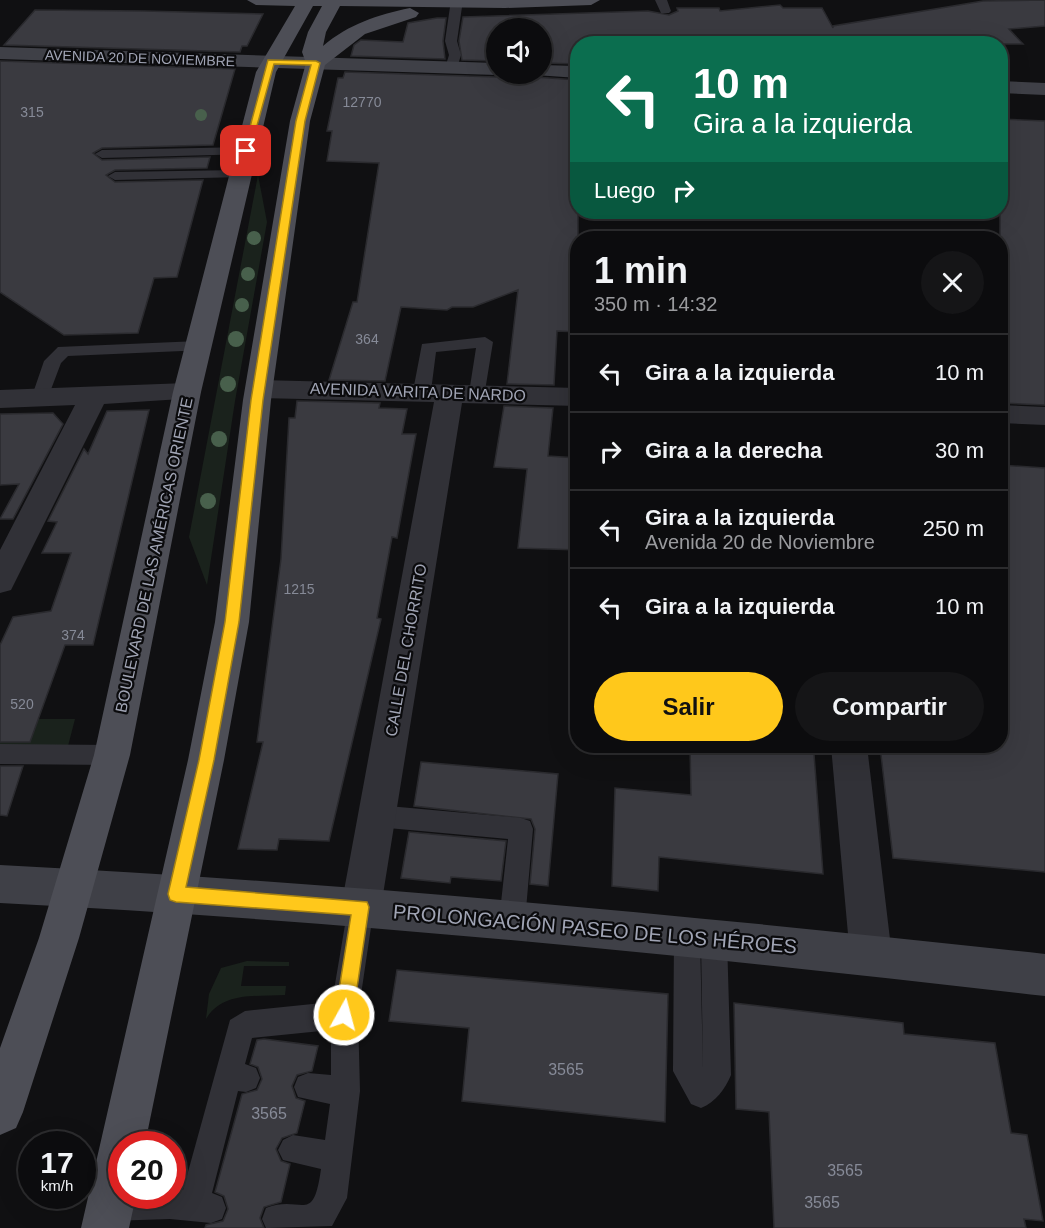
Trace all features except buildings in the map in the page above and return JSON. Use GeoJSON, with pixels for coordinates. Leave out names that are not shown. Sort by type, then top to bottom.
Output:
{"type":"FeatureCollection","features":[{"type":"Feature","properties":{"kind":"main road"},"geometry":{"type":"LineString","coordinates":[[256,0],[504,3],[591,0]]}},
{"type":"Feature","properties":{"kind":"main road","name":"BOULEVARD DE LAS AMÉRICAS ORIENTE"},"geometry":{"type":"LineString","coordinates":[[0,1112],[8,1076],[74,888],[112,755],[187,392],[243,162],[271,62],[306,1]]}},
{"type":"Feature","properties":{"kind":"main road"},"geometry":{"type":"LineString","coordinates":[[316,63],[312,52],[317,32],[334,1]]}},
{"type":"Feature","properties":{"kind":"main road"},"geometry":{"type":"LineString","coordinates":[[125,1131],[206,760],[232,622],[259,389],[300,121],[316,63],[346,35],[366,24],[416,12],[455,13],[504,3]]}},
{"type":"Feature","properties":{"kind":"main road","name":"AVENIDA 20 DE NOVIEMBRE"},"geometry":{"type":"LineString","coordinates":[[2,56],[486,69]]}},
{"type":"Feature","properties":{"kind":"main road"},"geometry":{"type":"LineString","coordinates":[[552,71],[570,72]]}},
{"type":"Feature","properties":{"kind":"main road"},"geometry":{"type":"LineString","coordinates":[[1008,87],[1045,89]]}},
{"type":"Feature","properties":{"kind":"main road","name":"PROLONGACIÓN PASEO DE LOS HÉROES"},"geometry":{"type":"LineString","coordinates":[[0,884],[361,907],[700,938],[1045,975]]}},
{"type":"Feature","properties":{"kind":"street","name":"AVENIDA VARITA DE NARDO"},"geometry":{"type":"LineString","coordinates":[[259,389],[570,397]]}},
{"type":"Feature","properties":{"kind":"street"},"geometry":{"type":"LineString","coordinates":[[0,399],[187,392]]}},
{"type":"Feature","properties":{"kind":"street","name":"CALLE DEL CHORRITO"},"geometry":{"type":"LineString","coordinates":[[361,907],[450,392]]}},
{"type":"Feature","properties":{"kind":"street"},"geometry":{"type":"LineString","coordinates":[[0,581],[94,394]]}},
{"type":"Feature","properties":{"kind":"street"},"geometry":{"type":"LineString","coordinates":[[1008,414],[1045,416]]}},
{"type":"Feature","properties":{"kind":"street"},"geometry":{"type":"LineString","coordinates":[[850,753],[871,956]]}},
{"type":"Feature","properties":{"kind":"lane"},"geometry":{"type":"LineString","coordinates":[[451,68],[454,55],[451,41],[455,13]]}},
{"type":"Feature","properties":{"kind":"lane"},"geometry":{"type":"LineString","coordinates":[[102,154],[243,162]]}},
{"type":"Feature","properties":{"kind":"lane"},"geometry":{"type":"LineString","coordinates":[[115,176],[243,162]]}},
{"type":"Feature","properties":{"kind":"lane"},"geometry":{"type":"LineString","coordinates":[[41,396],[53,361],[64,351],[198,346]]}},
{"type":"Feature","properties":{"kind":"lane"},"geometry":{"type":"LineString","coordinates":[[0,754],[112,755]]}},
{"type":"Feature","properties":{"kind":"lane"},"geometry":{"type":"LineString","coordinates":[[377,816],[521,829],[512,921]]}},
{"type":"Feature","properties":{"kind":"lane"},"geometry":{"type":"LineString","coordinates":[[277,1219],[302,1222],[321,1215],[332,1198],[346,1091],[344,1015],[361,907]]}},
{"type":"Feature","properties":{"kind":"lane"},"geometry":{"type":"LineString","coordinates":[[107,1217],[202,1206],[237,1077],[238,1035],[245,1025],[344,1015]]}},
{"type":"Feature","properties":{"kind":"lane"},"geometry":{"type":"LineString","coordinates":[[308,1087],[346,1091]]}},
{"type":"Feature","properties":{"kind":"lane"},"geometry":{"type":"LineString","coordinates":[[293,1150],[337,1156]]}},
{"type":"Feature","properties":{"kind":"shaded area"},"geometry":{"type":"Polygon","coordinates":[[[258,175],[267,222],[235,401],[207,585],[189,537],[258,175]]]}},
{"type":"Feature","properties":{"kind":"shaded area"},"geometry":{"type":"Polygon","coordinates":[[[0,719],[75,719],[68,746],[0,745],[0,719]]]}},
{"type":"Feature","properties":{"kind":"shaded area"},"geometry":{"type":"Polygon","coordinates":[[[247,961],[289,962],[289,966],[244,966],[241,986],[286,986],[285,995],[241,997],[231,1000],[213,1010],[206,1019],[209,994],[221,968],[247,961]]]}},
{"type":"Feature","properties":{"kind":"route"},"geometry":{"type":"LineString","coordinates":[[246,151],[266,72],[271,62],[316,63],[300,121],[272,317],[257,400],[232,622],[206,760],[176,894],[361,907],[344,1015]]}}]}
